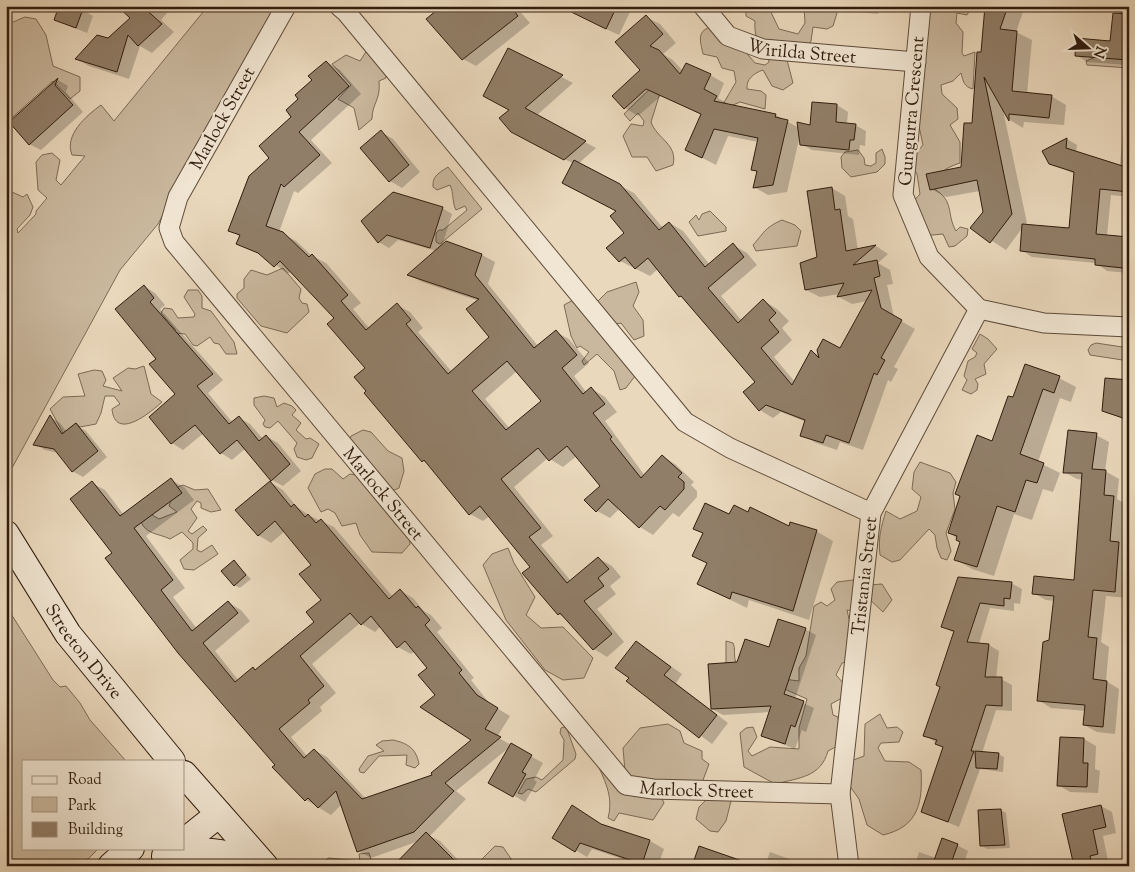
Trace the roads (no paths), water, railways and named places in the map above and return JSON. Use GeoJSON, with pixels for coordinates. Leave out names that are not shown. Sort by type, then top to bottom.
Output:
{"type":"FeatureCollection","features":[{"type":"Feature","properties":{"kind":"main road","name":"Streeton Drive"},"geometry":{"type":"LineString","coordinates":[[6,534],[68,634],[162,755]]}},
{"type":"Feature","properties":{"kind":"main road"},"geometry":{"type":"LineString","coordinates":[[189,790],[219,814],[265,866]]}},
{"type":"Feature","properties":{"kind":"main road"},"geometry":{"type":"LineString","coordinates":[[185,841],[219,814]]}},
{"type":"Feature","properties":{"kind":"main road"},"geometry":{"type":"LineString","coordinates":[[111,866],[129,850]]}},
{"type":"Feature","properties":{"kind":"main road"},"geometry":{"type":"LineString","coordinates":[[169,853],[206,850],[231,856],[257,866]]}},
{"type":"Feature","properties":{"kind":"street","name":"Marlock Street"},"geometry":{"type":"LineString","coordinates":[[286,6],[178,197],[169,228],[174,242],[626,785],[653,789],[840,794]]}},
{"type":"Feature","properties":{"kind":"street"},"geometry":{"type":"LineString","coordinates":[[339,6],[346,12],[685,422],[730,448],[871,513]]}},
{"type":"Feature","properties":{"kind":"street","name":"Wirilda Street"},"geometry":{"type":"LineString","coordinates":[[703,6],[728,36],[763,49],[916,62]]}},
{"type":"Feature","properties":{"kind":"street","name":"Gungurra Crescent"},"geometry":{"type":"LineString","coordinates":[[921,6],[903,194],[929,257],[979,309]]}},
{"type":"Feature","properties":{"kind":"street","name":"Tristania Street"},"geometry":{"type":"LineString","coordinates":[[849,866],[840,794],[871,513],[979,309]]}},
{"type":"Feature","properties":{"kind":"street"},"geometry":{"type":"LineString","coordinates":[[979,309],[1044,323],[1129,327]]}}]}
